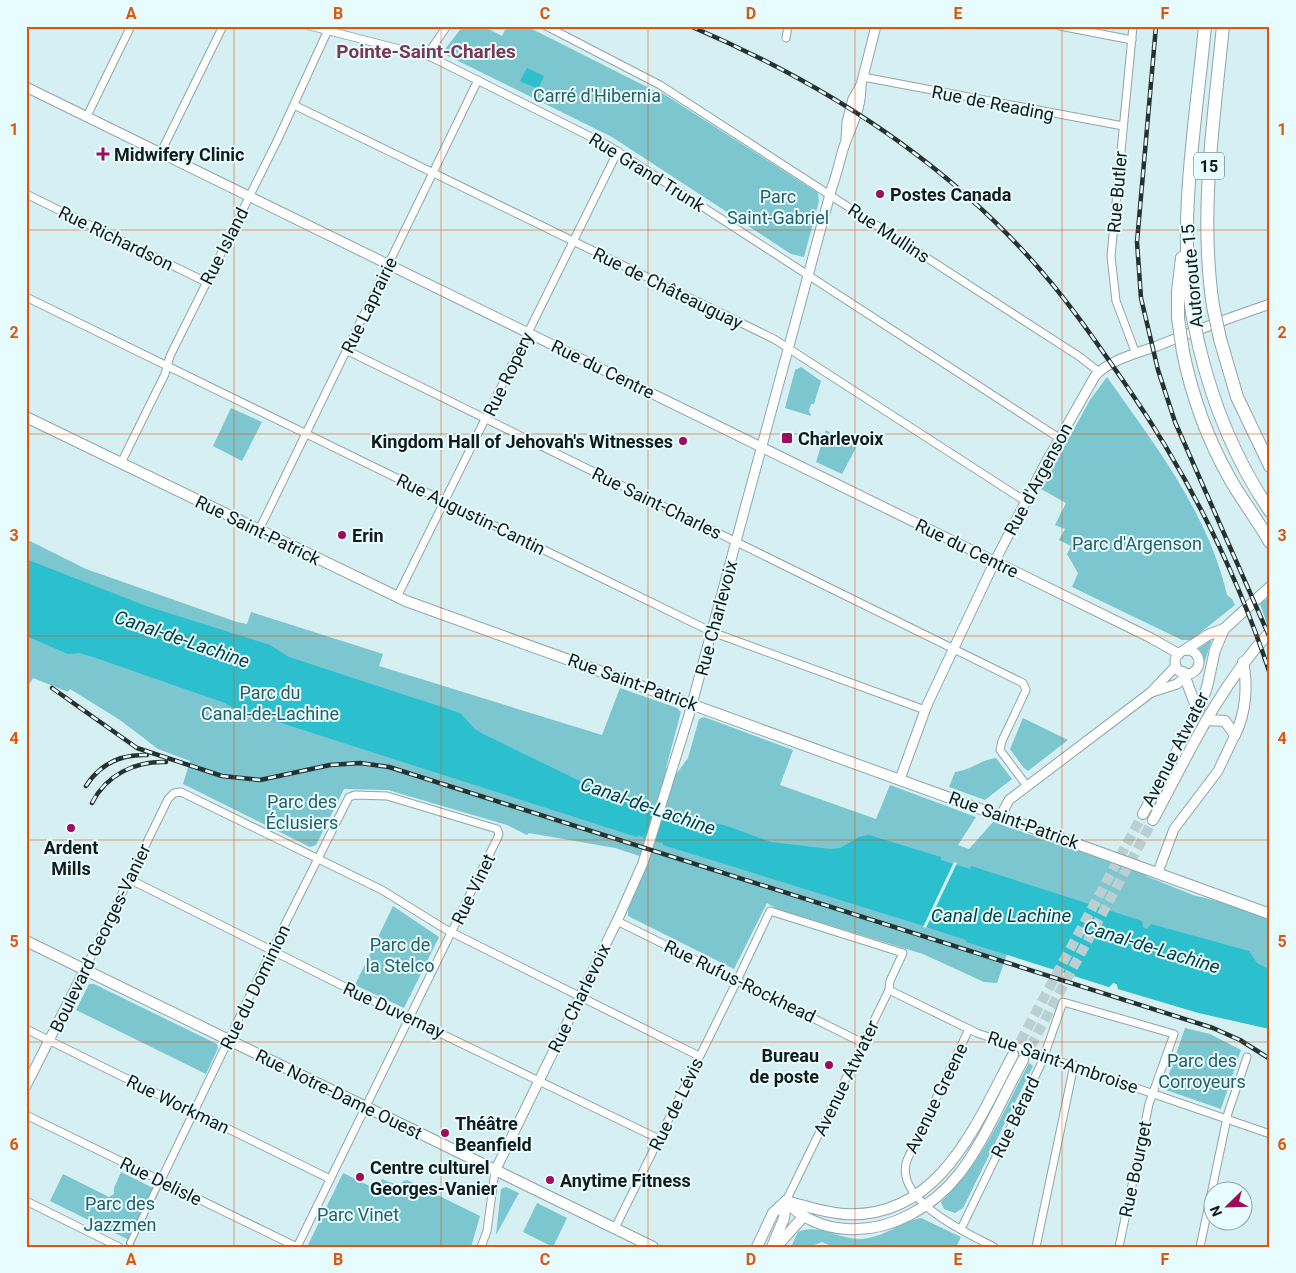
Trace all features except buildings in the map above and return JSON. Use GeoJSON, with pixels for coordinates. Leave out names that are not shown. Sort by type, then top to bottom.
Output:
{"type":"FeatureCollection","features":[{"type":"Feature","properties":{"kind":"highway","name":"Autoroute 15"},"geometry":{"type":"LineString","coordinates":[[1205,26],[1187,221],[1187,265],[1192,313],[1211,391],[1226,431],[1248,476],[1270,511]]}},
{"type":"Feature","properties":{"kind":"highway","name":"Autoroute 15"},"geometry":{"type":"LineString","coordinates":[[1223,26],[1208,186],[1207,246],[1213,306],[1220,340],[1237,397],[1270,466]]}},
{"type":"Feature","properties":{"kind":"highway"},"geometry":{"type":"LineString","coordinates":[[1187,221],[1178,292],[1178,318],[1183,352],[1196,401],[1214,448],[1235,488],[1270,542]]}},
{"type":"Feature","properties":{"kind":"main road","name":"Rue Saint-Patrick"},"geometry":{"type":"LineString","coordinates":[[26,417],[397,598],[1001,815],[1270,914]]}},
{"type":"Feature","properties":{"kind":"main road","name":"Avenue Atwater"},"geometry":{"type":"LineString","coordinates":[[1143,814],[1198,712],[1207,687],[1215,650],[1224,629],[1270,587]]}},
{"type":"Feature","properties":{"kind":"main road"},"geometry":{"type":"LineString","coordinates":[[1182,652],[1208,635],[1224,629]]}},
{"type":"Feature","properties":{"kind":"main road","name":"Avenue Atwater"},"geometry":{"type":"LineString","coordinates":[[1153,820],[1207,720],[1243,662],[1270,632]]}},
{"type":"Feature","properties":{"kind":"main road"},"geometry":{"type":"LineString","coordinates":[[1207,720],[1225,722],[1235,735],[1241,724],[1244,708],[1246,674],[1243,662]]}},
{"type":"Feature","properties":{"kind":"main road"},"geometry":{"type":"LineString","coordinates":[[1183,677],[1198,712]]}},
{"type":"Feature","properties":{"kind":"main road","name":"Rue Saint-Patrick"},"geometry":{"type":"LineString","coordinates":[[1257,908],[1270,908]]}},
{"type":"Feature","properties":{"kind":"main road","name":"Rue Notre-Dame Ouest"},"geometry":{"type":"LineString","coordinates":[[26,941],[653,1247]]}},
{"type":"Feature","properties":{"kind":"main road"},"geometry":{"type":"LineString","coordinates":[[786,1201],[830,1213],[857,1214],[889,1208],[916,1194],[941,1174],[958,1155],[1013,1055]]}},
{"type":"Feature","properties":{"kind":"main road"},"geometry":{"type":"LineString","coordinates":[[786,1201],[795,1212],[803,1217],[839,1229],[865,1229],[894,1222],[925,1204],[949,1185],[964,1166],[1023,1060]]}},
{"type":"Feature","properties":{"kind":"main road","name":"Avenue Atwater"},"geometry":{"type":"LineString","coordinates":[[757,1247],[774,1213],[786,1201]]}},
{"type":"Feature","properties":{"kind":"main road","name":"Avenue Atwater"},"geometry":{"type":"LineString","coordinates":[[772,1247],[784,1218],[786,1201]]}},
{"type":"Feature","properties":{"kind":"main road"},"geometry":{"type":"LineString","coordinates":[[776,1247],[803,1217]]}},
{"type":"Feature","properties":{"kind":"street"},"geometry":{"type":"LineString","coordinates":[[87,116],[131,26]]}},
{"type":"Feature","properties":{"kind":"street"},"geometry":{"type":"LineString","coordinates":[[161,152],[223,26]]}},
{"type":"Feature","properties":{"kind":"street","name":"Rue Grand Trunk"},"geometry":{"type":"LineString","coordinates":[[310,26],[427,55],[618,150],[1059,438]]}},
{"type":"Feature","properties":{"kind":"street"},"geometry":{"type":"LineString","coordinates":[[427,55],[447,26]]}},
{"type":"Feature","properties":{"kind":"street","name":"Rue Mullins"},"geometry":{"type":"LineString","coordinates":[[546,26],[652,80],[1080,356],[1099,372]]}},
{"type":"Feature","properties":{"kind":"street"},"geometry":{"type":"LineString","coordinates":[[786,38],[788,26]]}},
{"type":"Feature","properties":{"kind":"street","name":"Rue Charlevoix"},"geometry":{"type":"LineString","coordinates":[[481,1247],[487,1231],[495,1171],[617,920],[638,874],[650,841],[712,632],[846,141],[847,122],[853,99],[862,81],[876,26]]}},
{"type":"Feature","properties":{"kind":"street"},"geometry":{"type":"LineString","coordinates":[[1060,26],[1132,40]]}},
{"type":"Feature","properties":{"kind":"street","name":"Rue Butler"},"geometry":{"type":"LineString","coordinates":[[1133,26],[1112,268],[1119,310],[1136,354]]}},
{"type":"Feature","properties":{"kind":"street","name":"Rue Island"},"geometry":{"type":"LineString","coordinates":[[121,463],[165,374],[206,282],[294,105],[328,30]]}},
{"type":"Feature","properties":{"kind":"street","name":"Rue Laprairie"},"geometry":{"type":"LineString","coordinates":[[259,530],[478,80]]}},
{"type":"Feature","properties":{"kind":"street","name":"Rue de Reading"},"geometry":{"type":"LineString","coordinates":[[862,81],[1123,126]]}},
{"type":"Feature","properties":{"kind":"street","name":"Rue du Centre"},"geometry":{"type":"LineString","coordinates":[[26,87],[1182,652]]}},
{"type":"Feature","properties":{"kind":"street","name":"Rue de Châteauguay"},"geometry":{"type":"LineString","coordinates":[[294,105],[768,336],[1025,502]]}},
{"type":"Feature","properties":{"kind":"street","name":"Rue Ropery"},"geometry":{"type":"LineString","coordinates":[[397,598],[618,150]]}},
{"type":"Feature","properties":{"kind":"street","name":"Rue Richardson"},"geometry":{"type":"LineString","coordinates":[[26,194],[206,282]]}},
{"type":"Feature","properties":{"kind":"street","name":"Rue Augustin-Cantin"},"geometry":{"type":"LineString","coordinates":[[26,297],[712,632],[925,710]]}},
{"type":"Feature","properties":{"kind":"street"},"geometry":{"type":"LineString","coordinates":[[1099,372],[1136,354],[1270,304]]}},
{"type":"Feature","properties":{"kind":"street","name":"Rue Saint-Charles"},"geometry":{"type":"LineString","coordinates":[[346,350],[1023,683],[1026,687],[1000,750],[1027,786]]}},
{"type":"Feature","properties":{"kind":"street","name":"Rue d'Argenson"},"geometry":{"type":"LineString","coordinates":[[900,779],[925,710],[994,561],[1059,438],[1099,372]]}},
{"type":"Feature","properties":{"kind":"street"},"geometry":{"type":"LineString","coordinates":[[1001,815],[1008,802],[1027,786],[1150,693],[1183,677],[1197,667],[1198,659],[1194,652],[1182,652],[1183,677]]}},
{"type":"Feature","properties":{"kind":"street"},"geometry":{"type":"LineString","coordinates":[[1150,693],[1183,677]]}},
{"type":"Feature","properties":{"kind":"street"},"geometry":{"type":"LineString","coordinates":[[1158,872],[1174,829],[1218,771],[1235,735]]}},
{"type":"Feature","properties":{"kind":"street","name":"Boulevard Georges-Vanier"},"geometry":{"type":"LineString","coordinates":[[26,1086],[168,799],[176,792],[188,794],[318,858]]}},
{"type":"Feature","properties":{"kind":"street","name":"Rue du Dominion"},"geometry":{"type":"LineString","coordinates":[[159,1184],[272,950],[350,796],[387,796],[495,828]]}},
{"type":"Feature","properties":{"kind":"street","name":"Rue Vinet"},"geometry":{"type":"LineString","coordinates":[[296,1247],[499,836],[495,828]]}},
{"type":"Feature","properties":{"kind":"street"},"geometry":{"type":"LineString","coordinates":[[318,858],[386,892],[452,933],[699,1056]]}},
{"type":"Feature","properties":{"kind":"street","name":"Rue Duvernay"},"geometry":{"type":"LineString","coordinates":[[130,879],[659,1139]]}},
{"type":"Feature","properties":{"kind":"street","name":"Rue de Lévis"},"geometry":{"type":"LineString","coordinates":[[615,1228],[770,911],[903,953]]}},
{"type":"Feature","properties":{"kind":"street","name":"Rue Rufus-Rockhead"},"geometry":{"type":"LineString","coordinates":[[617,920],[863,1043]]}},
{"type":"Feature","properties":{"kind":"street","name":"Avenue Atwater"},"geometry":{"type":"LineString","coordinates":[[786,1201],[863,1043],[903,953]]}},
{"type":"Feature","properties":{"kind":"street","name":"Rue Saint-Ambroise"},"geometry":{"type":"LineString","coordinates":[[888,990],[969,1030],[1270,1134]]}},
{"type":"Feature","properties":{"kind":"street","name":"Rue Bourget"},"geometry":{"type":"LineString","coordinates":[[1063,1002],[1174,1034],[1149,1104],[1119,1247]]}},
{"type":"Feature","properties":{"kind":"street","name":"Rue Bérard"},"geometry":{"type":"LineString","coordinates":[[961,1229],[1044,1055],[1063,1002]]}},
{"type":"Feature","properties":{"kind":"street","name":"Rue Workman"},"geometry":{"type":"LineString","coordinates":[[26,1029],[330,1179]]}},
{"type":"Feature","properties":{"kind":"street","name":"Avenue Greene"},"geometry":{"type":"LineString","coordinates":[[969,1030],[905,1165],[906,1177],[916,1194],[940,1218],[994,1247]]}},
{"type":"Feature","properties":{"kind":"street"},"geometry":{"type":"LineString","coordinates":[[1200,1247],[1227,1119],[1248,1056]]}},
{"type":"Feature","properties":{"kind":"street"},"geometry":{"type":"LineString","coordinates":[[1036,1247],[1074,1065]]}},
{"type":"Feature","properties":{"kind":"street","name":"Rue Delisle"},"geometry":{"type":"LineString","coordinates":[[26,1114],[159,1184],[296,1247]]}},
{"type":"Feature","properties":{"kind":"street"},"geometry":{"type":"LineString","coordinates":[[130,1243],[159,1184]]}},
{"type":"Feature","properties":{"kind":"street"},"geometry":{"type":"LineString","coordinates":[[26,1201],[119,1247]]}},
{"type":"Feature","properties":{"kind":"green space"},"geometry":{"type":"Polygon","coordinates":[[[463,26],[483,26],[502,36],[507,26],[526,26],[657,92],[659,91],[818,193],[819,201],[804,257],[791,254],[612,137],[442,53],[463,26]]]}},
{"type":"Feature","properties":{"kind":"green space"},"geometry":{"type":"Polygon","coordinates":[[[801,367],[821,381],[814,404],[811,404],[809,410],[811,416],[785,408],[795,370],[801,367]]]}},
{"type":"Feature","properties":{"kind":"green space","name":"Parc d'Argenson"},"geometry":{"type":"Polygon","coordinates":[[[1107,377],[1178,481],[1207,536],[1227,595],[1235,605],[1191,640],[1182,640],[1072,587],[1078,573],[1067,554],[1071,546],[1059,540],[1065,529],[1055,525],[1066,503],[1041,489],[1090,400],[1107,377]]]}},
{"type":"Feature","properties":{"kind":"green space"},"geometry":{"type":"Polygon","coordinates":[[[231,408],[262,422],[242,461],[213,446],[231,408]]]}},
{"type":"Feature","properties":{"kind":"green space"},"geometry":{"type":"Polygon","coordinates":[[[826,430],[832,434],[831,440],[848,446],[853,437],[860,440],[842,474],[816,462],[826,430]]]}},
{"type":"Feature","properties":{"kind":"green space","name":"Parc du Canal-de-Lachine"},"geometry":{"type":"Polygon","coordinates":[[[26,539],[86,569],[237,622],[247,624],[251,612],[383,654],[379,666],[602,735],[620,688],[677,708],[681,712],[666,768],[677,773],[688,758],[699,719],[704,717],[793,750],[780,785],[876,819],[890,785],[976,817],[958,845],[969,849],[993,822],[1146,874],[1146,876],[1193,895],[1236,906],[1270,920],[1270,1029],[1199,1013],[1118,989],[1117,984],[1113,983],[1109,987],[1007,954],[997,983],[984,982],[923,954],[777,909],[767,903],[734,969],[628,916],[628,909],[649,859],[615,848],[529,833],[527,835],[507,825],[388,790],[344,789],[316,845],[310,847],[183,784],[190,761],[158,749],[120,720],[70,689],[68,692],[33,678],[26,690],[26,539]]]}},
{"type":"Feature","properties":{"kind":"green space"},"geometry":{"type":"Polygon","coordinates":[[[1270,596],[1270,620],[1267,624],[1260,604],[1270,596]]]}},
{"type":"Feature","properties":{"kind":"green space"},"geometry":{"type":"Polygon","coordinates":[[[1212,639],[1202,670],[1189,680],[1203,664],[1204,660],[1198,649],[1212,639]]]}},
{"type":"Feature","properties":{"kind":"green space"},"geometry":{"type":"Polygon","coordinates":[[[1023,718],[1068,740],[1028,771],[1010,749],[1023,718]]]}},
{"type":"Feature","properties":{"kind":"green space"},"geometry":{"type":"Polygon","coordinates":[[[996,758],[1012,779],[985,800],[949,787],[955,772],[996,758]]]}},
{"type":"Feature","properties":{"kind":"green space","name":"Parc de la Stelco"},"geometry":{"type":"Polygon","coordinates":[[[393,906],[439,937],[404,1008],[355,985],[393,906]]]}},
{"type":"Feature","properties":{"kind":"green space"},"geometry":{"type":"Polygon","coordinates":[[[89,984],[94,984],[217,1044],[218,1048],[206,1074],[76,1010],[89,984]]]}},
{"type":"Feature","properties":{"kind":"green space","name":"Parc des Corroyeurs"},"geometry":{"type":"Polygon","coordinates":[[[1185,1028],[1210,1034],[1241,1050],[1221,1109],[1166,1090],[1168,1077],[1185,1028]]]}},
{"type":"Feature","properties":{"kind":"green space"},"geometry":{"type":"Polygon","coordinates":[[[1029,1063],[1033,1066],[963,1208],[955,1213],[944,1209],[941,1202],[968,1171],[991,1137],[1029,1063]]]}},
{"type":"Feature","properties":{"kind":"green space","name":"Parc des Jazzmen"},"geometry":{"type":"Polygon","coordinates":[[[121,1172],[155,1189],[129,1240],[50,1201],[63,1174],[109,1197],[114,1194],[114,1188],[121,1172]]]}},
{"type":"Feature","properties":{"kind":"green space","name":"Parc Vinet"},"geometry":{"type":"Polygon","coordinates":[[[343,1173],[376,1189],[382,1179],[400,1186],[403,1181],[407,1180],[480,1216],[471,1247],[307,1247],[343,1173]]]}},
{"type":"Feature","properties":{"kind":"green space"},"geometry":{"type":"Polygon","coordinates":[[[506,1187],[519,1193],[496,1235],[501,1189],[506,1187]]]}},
{"type":"Feature","properties":{"kind":"green space"},"geometry":{"type":"Polygon","coordinates":[[[537,1203],[567,1218],[553,1247],[523,1232],[537,1203]]]}},
{"type":"Feature","properties":{"kind":"green space"},"geometry":{"type":"Polygon","coordinates":[[[921,1218],[961,1237],[956,1247],[833,1247],[822,1242],[809,1247],[791,1247],[798,1232],[805,1230],[820,1230],[859,1239],[877,1236],[921,1218]]]}},
{"type":"Feature","properties":{"kind":"water"},"geometry":{"type":"Polygon","coordinates":[[[527,68],[544,76],[538,89],[520,81],[527,68]]]}},
{"type":"Feature","properties":{"kind":"water","name":"Canal de Lachine"},"geometry":{"type":"Polygon","coordinates":[[[26,559],[146,606],[270,645],[289,657],[460,713],[475,729],[483,734],[588,785],[594,785],[621,797],[676,816],[724,825],[771,842],[830,849],[840,848],[859,837],[869,835],[941,857],[941,860],[970,869],[971,866],[1142,921],[1143,927],[1147,929],[1151,924],[1249,951],[1257,963],[1270,970],[1270,1029],[1199,1013],[1118,989],[1117,984],[1113,983],[1109,987],[966,942],[966,940],[911,922],[663,845],[663,843],[650,841],[638,835],[637,837],[231,707],[225,703],[93,657],[79,653],[68,654],[26,636],[26,559]]]}},
{"type":"Feature","properties":{"kind":"pier"},"geometry":{"type":"Polygon","coordinates":[[[954,862],[957,863],[926,928],[923,927],[954,862]]]}},
{"type":"Feature","properties":{"kind":"tunnel"},"geometry":{"type":"LineString","coordinates":[[1013,1055],[1143,814]]}},
{"type":"Feature","properties":{"kind":"tunnel"},"geometry":{"type":"LineString","coordinates":[[1023,1060],[1153,820]]}},
{"type":"Feature","properties":{"kind":"railway"},"geometry":{"type":"LineString","coordinates":[[690,26],[782,70],[871,122],[953,184],[991,218],[1027,255],[1054,286],[1091,335],[1149,419],[1170,454],[1226,561],[1257,635],[1270,674]]}},
{"type":"Feature","properties":{"kind":"railway"},"geometry":{"type":"LineString","coordinates":[[1156,26],[1137,242],[1141,298],[1158,370],[1175,422],[1270,638]]}},
{"type":"Feature","properties":{"kind":"railway"},"geometry":{"type":"LineString","coordinates":[[52,688],[137,748],[222,776],[260,780],[330,765],[360,763],[389,767],[1213,1028],[1240,1040],[1270,1059]]}},
{"type":"Feature","properties":{"kind":"railway"},"geometry":{"type":"LineString","coordinates":[[86,786],[98,772],[112,762],[128,756],[147,755]]}},
{"type":"Feature","properties":{"kind":"railway"},"geometry":{"type":"LineString","coordinates":[[92,803],[98,793],[113,777],[143,764],[166,762]]}},
{"type":"Feature","properties":{"kind":"place","name":"Midwifery Clinic"},"geometry":{"type":"Point","coordinates":[103,154]}},
{"type":"Feature","properties":{"kind":"place","name":"Postes Canada"},"geometry":{"type":"Point","coordinates":[880,194]}},
{"type":"Feature","properties":{"kind":"place","name":"Charlevoix"},"geometry":{"type":"Point","coordinates":[787,438]}},
{"type":"Feature","properties":{"kind":"place","name":"Kingdom Hall of Jehovah's Witnesses"},"geometry":{"type":"Point","coordinates":[683,441]}},
{"type":"Feature","properties":{"kind":"place","name":"Erin"},"geometry":{"type":"Point","coordinates":[342,535]}},
{"type":"Feature","properties":{"kind":"place","name":"Ardent Mills"},"geometry":{"type":"Point","coordinates":[71,828]}},
{"type":"Feature","properties":{"kind":"place","name":"Bureau de poste"},"geometry":{"type":"Point","coordinates":[829,1065]}},
{"type":"Feature","properties":{"kind":"place","name":"Théâtre Beanfield"},"geometry":{"type":"Point","coordinates":[445,1133]}},
{"type":"Feature","properties":{"kind":"place","name":"Centre culturel Georges-Vanier"},"geometry":{"type":"Point","coordinates":[360,1177]}},
{"type":"Feature","properties":{"kind":"place","name":"Anytime Fitness"},"geometry":{"type":"Point","coordinates":[550,1180]}},
{"type":"Feature","properties":{"kind":"district","name":"Pointe-Saint-Charles"},"geometry":{"type":"Point","coordinates":[426,51]}},
{"type":"Feature","properties":{"kind":"park label","name":"Carré d'Hibernia"},"geometry":{"type":"Point","coordinates":[597,95]}},
{"type":"Feature","properties":{"kind":"park label","name":"Parc Saint-Gabriel"},"geometry":{"type":"Point","coordinates":[778,206]}},
{"type":"Feature","properties":{"kind":"park label","name":"Parc des Éclusiers"},"geometry":{"type":"Point","coordinates":[302,811]}},
{"type":"Feature","properties":{"kind":"water label","name":"Canal-de-Lachine"},"geometry":{"type":"Point","coordinates":[182,639]}},
{"type":"Feature","properties":{"kind":"water label","name":"Canal-de-Lachine"},"geometry":{"type":"Point","coordinates":[648,806]}},
{"type":"Feature","properties":{"kind":"water label","name":"Canal-de-Lachine"},"geometry":{"type":"Point","coordinates":[1152,947]}}]}
